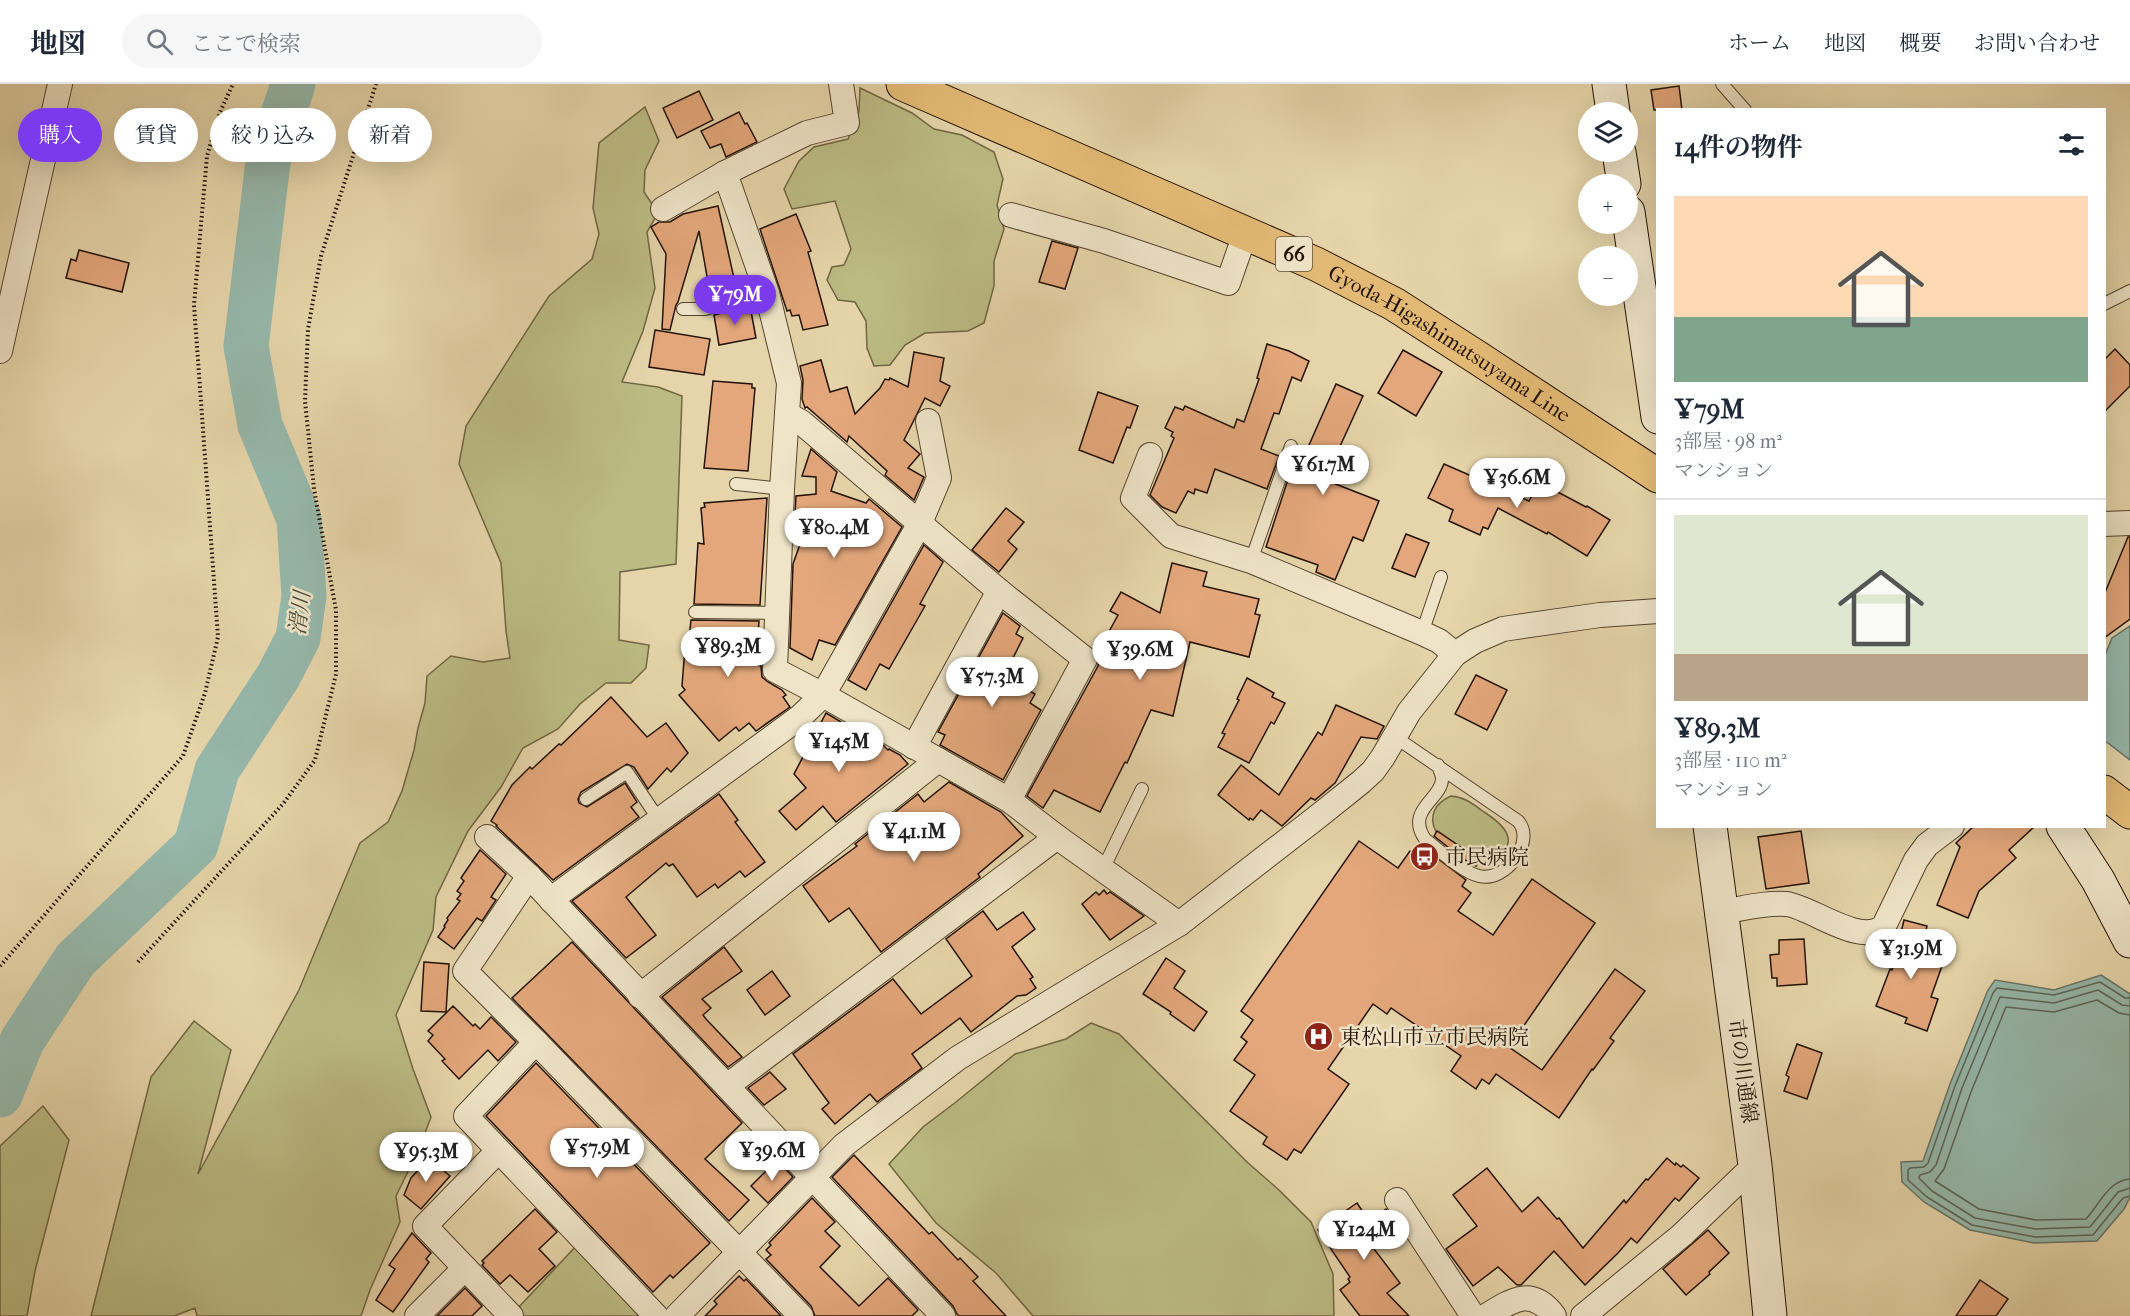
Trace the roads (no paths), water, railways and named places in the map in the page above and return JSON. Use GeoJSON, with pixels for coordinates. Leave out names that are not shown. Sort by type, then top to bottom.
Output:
{"type":"FeatureCollection","features":[{"type":"Feature","properties":{"kind":"main road","name":"Gyoda-Higashimatsuyama Line"},"geometry":{"type":"LineString","coordinates":[[903,84],[1316,264],[1394,304],[1656,475]]}},
{"type":"Feature","properties":{"kind":"main road"},"geometry":{"type":"LineString","coordinates":[[2106,794],[2130,812]]}},
{"type":"Feature","properties":{"kind":"street"},"geometry":{"type":"LineString","coordinates":[[0,351],[60,84]]}},
{"type":"Feature","properties":{"kind":"street"},"geometry":{"type":"LineString","coordinates":[[663,209],[725,172],[807,133],[847,123],[841,84]]}},
{"type":"Feature","properties":{"kind":"street"},"geometry":{"type":"LineString","coordinates":[[1609,84],[1612,102]]}},
{"type":"Feature","properties":{"kind":"street"},"geometry":{"type":"LineString","coordinates":[[725,172],[766,292],[789,383],[782,489],[775,670],[1009,800],[1179,924]]}},
{"type":"Feature","properties":{"kind":"street"},"geometry":{"type":"LineString","coordinates":[[1011,215],[1104,241],[1228,284],[1245,234]]}},
{"type":"Feature","properties":{"kind":"street"},"geometry":{"type":"LineString","coordinates":[[1631,234],[1656,403]]}},
{"type":"Feature","properties":{"kind":"street"},"geometry":{"type":"LineString","coordinates":[[787,414],[801,422],[999,591],[1085,659],[1009,800]]}},
{"type":"Feature","properties":{"kind":"street"},"geometry":{"type":"LineString","coordinates":[[552,901],[561,891],[800,717],[822,695],[920,523],[939,478],[928,421]]}},
{"type":"Feature","properties":{"kind":"street"},"geometry":{"type":"LineString","coordinates":[[1150,455],[1133,498],[1171,536],[1251,561],[1422,633],[1439,641],[1455,654]]}},
{"type":"Feature","properties":{"kind":"street"},"geometry":{"type":"LineString","coordinates":[[2106,524],[2130,523]]}},
{"type":"Feature","properties":{"kind":"street"},"geometry":{"type":"LineString","coordinates":[[914,747],[999,591]]}},
{"type":"Feature","properties":{"kind":"street"},"geometry":{"type":"LineString","coordinates":[[677,1316],[844,1145],[958,1058],[1179,924],[1361,782],[1378,764],[1409,712],[1455,654],[1474,641],[1503,629],[1600,615],[1656,611]]}},
{"type":"Feature","properties":{"kind":"street"},"geometry":{"type":"LineString","coordinates":[[640,996],[938,760]]}},
{"type":"Feature","properties":{"kind":"street","name":"市の川通線"},"geometry":{"type":"LineString","coordinates":[[1710,828],[1755,1165],[1770,1316]]}},
{"type":"Feature","properties":{"kind":"street"},"geometry":{"type":"LineString","coordinates":[[1721,912],[1787,904],[1850,928],[1864,932],[1877,932],[1884,926],[1916,860],[1927,845],[1950,828]]}},
{"type":"Feature","properties":{"kind":"street"},"geometry":{"type":"LineString","coordinates":[[2064,828],[2098,880],[2130,941]]}},
{"type":"Feature","properties":{"kind":"street"},"geometry":{"type":"LineString","coordinates":[[487,837],[529,876],[943,1316]]}},
{"type":"Feature","properties":{"kind":"street"},"geometry":{"type":"LineString","coordinates":[[727,1086],[1057,837]]}},
{"type":"Feature","properties":{"kind":"street"},"geometry":{"type":"LineString","coordinates":[[529,876],[465,970],[801,1316]]}},
{"type":"Feature","properties":{"kind":"street"},"geometry":{"type":"LineString","coordinates":[[536,1041],[466,1116],[656,1316]]}},
{"type":"Feature","properties":{"kind":"street"},"geometry":{"type":"LineString","coordinates":[[498,1151],[425,1226],[512,1316]]}},
{"type":"Feature","properties":{"kind":"street"},"geometry":{"type":"LineString","coordinates":[[1583,1316],[1682,1235],[1755,1165]]}},
{"type":"Feature","properties":{"kind":"street"},"geometry":{"type":"LineString","coordinates":[[1397,1200],[1473,1316]]}},
{"type":"Feature","properties":{"kind":"street"},"geometry":{"type":"LineString","coordinates":[[417,1316],[465,1268]]}},
{"type":"Feature","properties":{"kind":"street"},"geometry":{"type":"LineString","coordinates":[[1486,1316],[1522,1297],[1535,1300],[1547,1307],[1554,1316]]}},
{"type":"Feature","properties":{"kind":"lane"},"geometry":{"type":"LineString","coordinates":[[1722,84],[1743,108]]}},
{"type":"Feature","properties":{"kind":"lane"},"geometry":{"type":"LineString","coordinates":[[2106,303],[2130,291]]}},
{"type":"Feature","properties":{"kind":"lane"},"geometry":{"type":"LineString","coordinates":[[683,309],[705,309],[766,292]]}},
{"type":"Feature","properties":{"kind":"lane"},"geometry":{"type":"LineString","coordinates":[[1251,561],[1291,446]]}},
{"type":"Feature","properties":{"kind":"lane"},"geometry":{"type":"LineString","coordinates":[[736,484],[782,489]]}},
{"type":"Feature","properties":{"kind":"lane"},"geometry":{"type":"LineString","coordinates":[[1422,633],[1441,577]]}},
{"type":"Feature","properties":{"kind":"lane"},"geometry":{"type":"LineString","coordinates":[[695,612],[777,613]]}},
{"type":"Feature","properties":{"kind":"lane"},"geometry":{"type":"LineString","coordinates":[[1395,737],[1438,765],[1521,824],[1524,835],[1521,849],[1509,867],[1498,875],[1484,877],[1468,871],[1421,834],[1419,823],[1421,814],[1442,783],[1438,765]]}},
{"type":"Feature","properties":{"kind":"lane"},"geometry":{"type":"LineString","coordinates":[[586,800],[627,772],[659,820]]}},
{"type":"Feature","properties":{"kind":"lane"},"geometry":{"type":"LineString","coordinates":[[1103,869],[1142,789]]}},
{"type":"Feature","properties":{"kind":"water"},"geometry":{"type":"Polygon","coordinates":[[[2130,626],[2130,760],[2106,742],[2106,653],[2112,638],[2130,626]]]}},
{"type":"Feature","properties":{"kind":"water"},"geometry":{"type":"Polygon","coordinates":[[[2101,975],[2130,994],[2130,1197],[2124,1209],[2097,1241],[2034,1243],[1970,1230],[1924,1202],[1902,1182],[1901,1162],[1923,1161],[1950,1084],[1988,990],[1995,980],[2054,990],[2101,975]]]}},
{"type":"Feature","properties":{"kind":"waterway","name":"滑川"},"geometry":{"type":"LineString","coordinates":[[0,1095],[22,1041],[75,960],[196,845],[217,770],[279,675],[298,638],[304,596],[299,519],[260,425],[246,346],[268,162],[293,84]]}},
{"type":"Feature","properties":{"kind":"place","name":"市民病院"},"geometry":{"type":"Point","coordinates":[1424,857]}},
{"type":"Feature","properties":{"kind":"place","name":"東松山市立市民病院"},"geometry":{"type":"Point","coordinates":[1319,1037]}}]}
